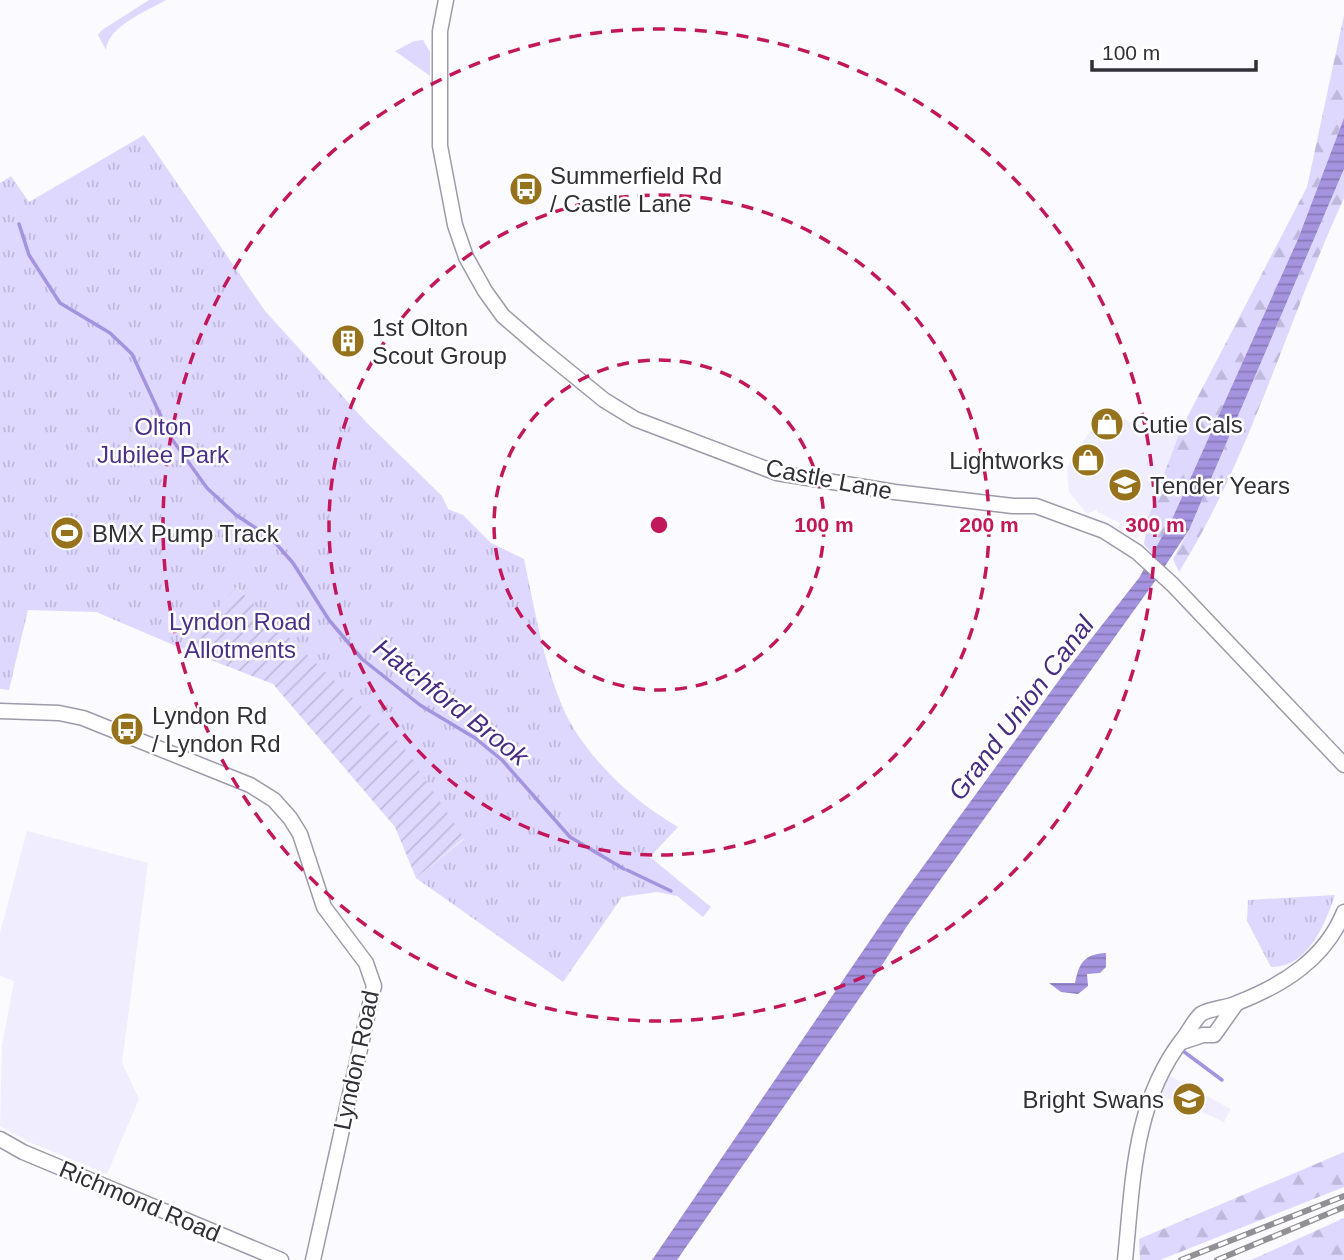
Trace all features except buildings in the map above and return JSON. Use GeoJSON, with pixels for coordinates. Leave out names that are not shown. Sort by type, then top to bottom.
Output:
{"type":"FeatureCollection","features":[{"type":"Feature","properties":{"kind":"street","name":"Castle Lane"},"geometry":{"type":"LineString","coordinates":[[446,0],[440,31],[440,146],[454,225],[466,257],[503,316],[604,400],[635,419],[777,473],[895,492],[1044,507],[1104,531],[1137,552],[1165,578],[1344,765]]}},
{"type":"Feature","properties":{"kind":"street","name":"Lyndon Road"},"geometry":{"type":"LineString","coordinates":[[0,711],[59,713],[83,718],[250,785],[274,800],[300,834],[324,907],[366,962],[374,986],[313,1260]]}},
{"type":"Feature","properties":{"kind":"street"},"geometry":{"type":"LineString","coordinates":[[1125,1260],[1142,1120],[1159,1075],[1180,1043],[1200,1028],[1201,1014],[1236,1004],[1276,984],[1315,958],[1331,938],[1344,912]]}},
{"type":"Feature","properties":{"kind":"street"},"geometry":{"type":"LineString","coordinates":[[1200,1028],[1214,1035],[1236,1004]]}},
{"type":"Feature","properties":{"kind":"street"},"geometry":{"type":"LineString","coordinates":[[1208,1012],[1219,1017],[1221,1025]]}},
{"type":"Feature","properties":{"kind":"street","name":"Richmond Road"},"geometry":{"type":"LineString","coordinates":[[0,1139],[281,1260]]}},
{"type":"Feature","properties":{"kind":"shaded area"},"geometry":{"type":"Polygon","coordinates":[[[1344,118],[1344,169],[1189,530],[907,926],[677,1260],[652,1260],[884,920],[1065,672],[1139,578],[1173,517],[1298,239],[1344,118]]]}},
{"type":"Feature","properties":{"kind":"shaded area"},"geometry":{"type":"Polygon","coordinates":[[[1105,407],[1134,424],[1180,431],[1148,518],[1137,539],[1118,528],[1120,523],[1097,512],[1097,509],[1087,514],[1069,492],[1067,467],[1105,407]]]}},
{"type":"Feature","properties":{"kind":"shaded area"},"geometry":{"type":"Polygon","coordinates":[[[27,831],[148,863],[122,1063],[139,1099],[107,1174],[29,1142],[0,1126],[2,1046],[14,981],[0,976],[0,933],[27,831]]]}},
{"type":"Feature","properties":{"kind":"shaded area"},"geometry":{"type":"Polygon","coordinates":[[[1106,953],[1106,967],[1100,973],[1087,974],[1088,986],[1078,994],[1061,992],[1049,983],[1075,983],[1078,970],[1084,961],[1092,955],[1106,953]]]}},
{"type":"Feature","properties":{"kind":"shaded area","name":"Bright Swans"},"geometry":{"type":"Polygon","coordinates":[[[1170,1076],[1231,1109],[1224,1122],[1173,1099],[1158,1099],[1170,1076]]]}},
{"type":"Feature","properties":{"kind":"green space"},"geometry":{"type":"Polygon","coordinates":[[[149,0],[166,0],[121,27],[108,41],[106,50],[98,35],[102,30],[149,0]]]}},
{"type":"Feature","properties":{"kind":"green space"},"geometry":{"type":"Polygon","coordinates":[[[1344,15],[1344,118],[1298,239],[1173,517],[1153,555],[1144,544],[1148,518],[1180,431],[1307,187],[1344,15]]]}},
{"type":"Feature","properties":{"kind":"green space"},"geometry":{"type":"Polygon","coordinates":[[[423,40],[430,52],[430,76],[395,51],[414,41],[423,40]]]}},
{"type":"Feature","properties":{"kind":"green space","name":"Olton Jubilee Park"},"geometry":{"type":"Polygon","coordinates":[[[144,135],[265,311],[367,423],[442,496],[448,509],[463,515],[491,543],[524,559],[549,669],[574,729],[595,758],[620,784],[678,827],[650,857],[659,883],[657,892],[622,897],[563,982],[416,878],[464,839],[237,587],[183,649],[96,612],[28,610],[9,690],[0,689],[0,183],[11,176],[29,202],[144,135]]]}},
{"type":"Feature","properties":{"kind":"green space"},"geometry":{"type":"Polygon","coordinates":[[[1344,169],[1344,198],[1248,435],[1204,528],[1179,572],[1173,559],[1189,530],[1344,169]]]}},
{"type":"Feature","properties":{"kind":"green space","name":"Lyndon Road Allotments"},"geometry":{"type":"Polygon","coordinates":[[[236,587],[403,746],[464,838],[416,878],[395,827],[273,684],[183,649],[236,587]]]}},
{"type":"Feature","properties":{"kind":"green space"},"geometry":{"type":"Polygon","coordinates":[[[650,857],[711,907],[703,917],[677,896],[657,892],[658,883],[650,857]]]}},
{"type":"Feature","properties":{"kind":"green space"},"geometry":{"type":"Polygon","coordinates":[[[1335,895],[1320,931],[1305,952],[1284,965],[1271,967],[1247,921],[1248,900],[1335,895]]]}},
{"type":"Feature","properties":{"kind":"green space"},"geometry":{"type":"Polygon","coordinates":[[[1344,1152],[1344,1187],[1160,1260],[1140,1260],[1139,1239],[1344,1152]]]}},
{"type":"Feature","properties":{"kind":"green space"},"geometry":{"type":"Polygon","coordinates":[[[1344,1218],[1344,1260],[1251,1260],[1344,1218]]]}},
{"type":"Feature","properties":{"kind":"waterway","name":"Hatchford Brook"},"geometry":{"type":"LineString","coordinates":[[19,224],[29,255],[60,303],[110,333],[132,354],[171,438],[207,488],[236,515],[271,538],[293,563],[329,620],[362,659],[420,705],[475,738],[502,760],[570,837],[624,869]]}},
{"type":"Feature","properties":{"kind":"waterway","name":"Hatchford Brook"},"geometry":{"type":"LineString","coordinates":[[627,870],[671,891]]}},
{"type":"Feature","properties":{"kind":"waterway","name":"Hatchford Brook"},"geometry":{"type":"LineString","coordinates":[[1183,1051],[1222,1080]]}},
{"type":"Feature","properties":{"kind":"railway"},"geometry":{"type":"LineString","coordinates":[[1181,1260],[1344,1196]]}},
{"type":"Feature","properties":{"kind":"railway"},"geometry":{"type":"LineString","coordinates":[[1217,1260],[1344,1207]]}},
{"type":"Feature","properties":{"kind":"place","name":"Summerfield Rd / Castle Lane"},"geometry":{"type":"Point","coordinates":[526,189]}},
{"type":"Feature","properties":{"kind":"place","name":"1st Olton Scout Group"},"geometry":{"type":"Point","coordinates":[348,341]}},
{"type":"Feature","properties":{"kind":"place","name":"Cutie Cals"},"geometry":{"type":"Point","coordinates":[1107,424]}},
{"type":"Feature","properties":{"kind":"place","name":"Lightworks"},"geometry":{"type":"Point","coordinates":[1088,460]}},
{"type":"Feature","properties":{"kind":"place","name":"Tender Years"},"geometry":{"type":"Point","coordinates":[1125,485]}},
{"type":"Feature","properties":{"kind":"place","name":"BMX Pump Track"},"geometry":{"type":"Point","coordinates":[67,533]}},
{"type":"Feature","properties":{"kind":"place","name":"Lyndon Rd / Lyndon Rd"},"geometry":{"type":"Point","coordinates":[127,729]}},
{"type":"Feature","properties":{"kind":"place","name":"Bright Swans"},"geometry":{"type":"Point","coordinates":[1189,1099]}},
{"type":"Feature","properties":{"kind":"water label","name":"Grand Union Canal"},"geometry":{"type":"Point","coordinates":[1021,708]}}]}
